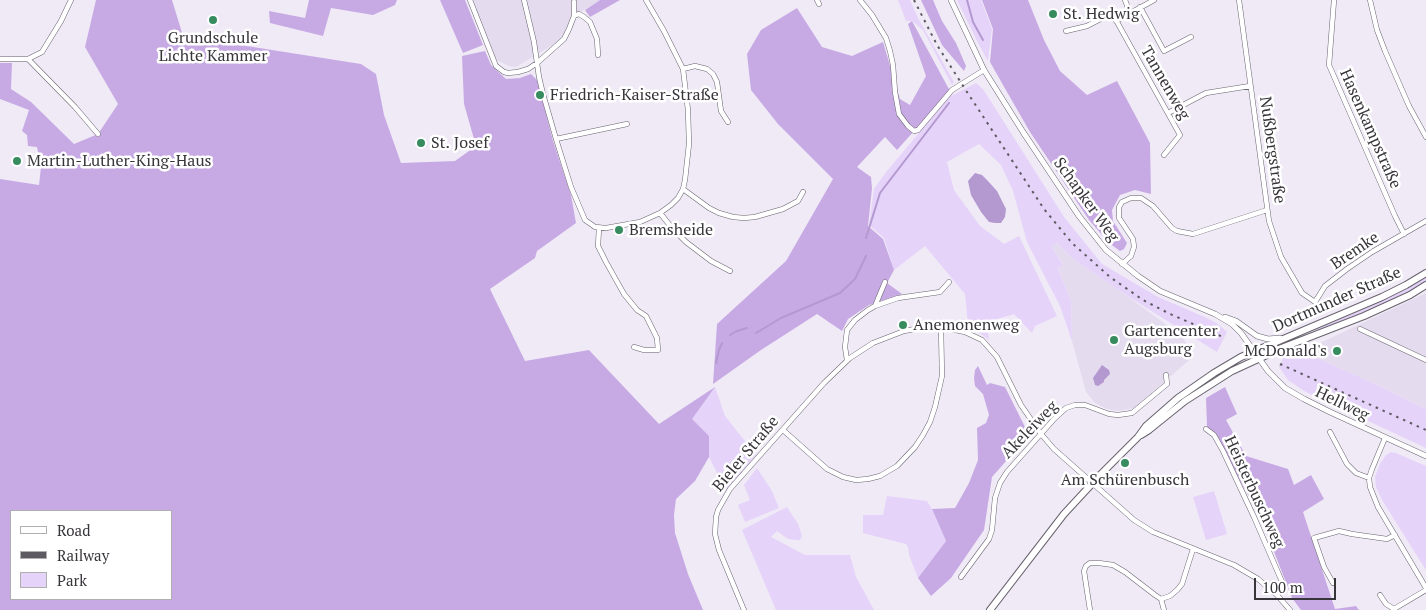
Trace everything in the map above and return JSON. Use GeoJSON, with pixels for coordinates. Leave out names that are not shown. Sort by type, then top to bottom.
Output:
{"type":"FeatureCollection","features":[{"type":"Feature","properties":{"kind":"main road","name":"Dortmunder Straße"},"geometry":{"type":"LineString","coordinates":[[990,610],[1064,514],[1138,437],[1146,426],[1178,398],[1228,364],[1254,351],[1374,301],[1406,286],[1426,273]]}},
{"type":"Feature","properties":{"kind":"main road","name":"Dortmunder Straße"},"geometry":{"type":"LineString","coordinates":[[1138,437],[1150,430],[1193,395],[1232,371],[1284,346],[1364,316],[1410,295],[1426,285]]}},
{"type":"Feature","properties":{"kind":"street"},"geometry":{"type":"LineString","coordinates":[[0,59],[28,59],[42,52],[61,22],[71,0]]}},
{"type":"Feature","properties":{"kind":"street"},"geometry":{"type":"LineString","coordinates":[[470,0],[494,61],[500,69],[508,73],[528,69],[564,39],[570,29],[574,16],[574,2]]}},
{"type":"Feature","properties":{"kind":"street"},"geometry":{"type":"LineString","coordinates":[[524,0],[531,26],[539,76],[571,187],[585,220],[599,228],[640,222],[660,213],[671,205],[683,189],[689,144],[687,95],[683,69],[646,0]]}},
{"type":"Feature","properties":{"kind":"street"},"geometry":{"type":"LineString","coordinates":[[860,0],[886,38],[890,51],[899,114],[914,131],[918,130],[952,90],[984,70]]}},
{"type":"Feature","properties":{"kind":"street","name":"Schapker Weg"},"geometry":{"type":"LineString","coordinates":[[951,0],[984,70],[1079,216],[1106,250],[1160,291],[1215,314],[1232,324],[1241,332],[1258,358]]}},
{"type":"Feature","properties":{"kind":"street"},"geometry":{"type":"LineString","coordinates":[[1125,0],[1130,13]]}},
{"type":"Feature","properties":{"kind":"street"},"geometry":{"type":"LineString","coordinates":[[1066,31],[1087,26],[1112,13],[1116,21],[1154,0]]}},
{"type":"Feature","properties":{"kind":"street","name":"Nußbergstraße"},"geometry":{"type":"LineString","coordinates":[[1239,0],[1267,210],[1281,257],[1305,295]]}},
{"type":"Feature","properties":{"kind":"street","name":"Hasenkampstraße"},"geometry":{"type":"LineString","coordinates":[[1334,0],[1329,65],[1404,234]]}},
{"type":"Feature","properties":{"kind":"street"},"geometry":{"type":"LineString","coordinates":[[1370,0],[1383,46],[1409,106],[1426,137]]}},
{"type":"Feature","properties":{"kind":"street"},"geometry":{"type":"LineString","coordinates":[[1140,7],[1164,51],[1191,37]]}},
{"type":"Feature","properties":{"kind":"street"},"geometry":{"type":"LineString","coordinates":[[574,16],[579,14],[590,22],[597,39],[598,55]]}},
{"type":"Feature","properties":{"kind":"street","name":"Tannenweg"},"geometry":{"type":"LineString","coordinates":[[1116,21],[1180,135],[1164,155]]}},
{"type":"Feature","properties":{"kind":"street"},"geometry":{"type":"LineString","coordinates":[[28,59],[75,107],[98,134]]}},
{"type":"Feature","properties":{"kind":"street"},"geometry":{"type":"LineString","coordinates":[[683,69],[696,66],[707,69],[713,74],[717,82],[721,111],[728,122]]}},
{"type":"Feature","properties":{"kind":"street"},"geometry":{"type":"LineString","coordinates":[[1168,113],[1206,93],[1250,86]]}},
{"type":"Feature","properties":{"kind":"street"},"geometry":{"type":"LineString","coordinates":[[556,139],[627,124]]}},
{"type":"Feature","properties":{"kind":"street"},"geometry":{"type":"LineString","coordinates":[[683,189],[719,213],[744,218],[783,209],[798,201],[803,192]]}},
{"type":"Feature","properties":{"kind":"street"},"geometry":{"type":"LineString","coordinates":[[1122,264],[1130,256],[1134,247],[1133,239],[1119,218],[1119,207],[1122,202],[1131,198],[1142,198],[1172,228],[1177,231],[1193,234],[1267,210]]}},
{"type":"Feature","properties":{"kind":"street"},"geometry":{"type":"LineString","coordinates":[[660,213],[686,242],[711,261],[730,271]]}},
{"type":"Feature","properties":{"kind":"street","name":"Bremke"},"geometry":{"type":"LineString","coordinates":[[1305,295],[1315,302],[1325,286],[1372,252],[1426,221]]}},
{"type":"Feature","properties":{"kind":"street"},"geometry":{"type":"LineString","coordinates":[[599,228],[598,246],[606,262],[624,294],[637,310],[646,316],[657,338],[658,350],[644,350],[634,347]]}},
{"type":"Feature","properties":{"kind":"street"},"geometry":{"type":"LineString","coordinates":[[875,306],[885,282]]}},
{"type":"Feature","properties":{"kind":"street"},"geometry":{"type":"LineString","coordinates":[[847,360],[845,347],[847,330],[855,320],[868,310],[898,298],[940,292],[949,282]]}},
{"type":"Feature","properties":{"kind":"street"},"geometry":{"type":"LineString","coordinates":[[1215,314],[1236,321],[1253,334],[1264,338],[1288,337]]}},
{"type":"Feature","properties":{"kind":"street"},"geometry":{"type":"LineString","coordinates":[[783,430],[827,469],[843,477],[856,480],[868,479],[880,476],[897,466],[915,447],[923,435],[935,407],[942,376],[941,327]]}},
{"type":"Feature","properties":{"kind":"street","name":"Bieler Straße"},"geometry":{"type":"LineString","coordinates":[[744,610],[715,534],[716,517],[722,502],[730,489],[825,381],[847,360],[873,343],[893,335],[915,329],[941,327],[958,329],[982,340],[997,357],[1021,405],[1041,434],[1054,449],[1092,483]]}},
{"type":"Feature","properties":{"kind":"street"},"geometry":{"type":"LineString","coordinates":[[1360,329],[1426,360]]}},
{"type":"Feature","properties":{"kind":"street","name":"Hellweg"},"geometry":{"type":"LineString","coordinates":[[1258,358],[1285,388],[1304,399],[1426,456]]}},
{"type":"Feature","properties":{"kind":"street","name":"Akeleiweg"},"geometry":{"type":"LineString","coordinates":[[961,577],[989,539],[992,530],[995,498],[1000,483],[1007,472],[1054,418],[1066,408],[1075,405],[1085,405],[1110,414],[1132,413],[1167,384],[1166,375]]}},
{"type":"Feature","properties":{"kind":"street","name":"Heisterbuschweg"},"geometry":{"type":"LineString","coordinates":[[1206,429],[1214,436],[1223,451],[1283,584],[1277,595]]}},
{"type":"Feature","properties":{"kind":"street"},"geometry":{"type":"LineString","coordinates":[[1330,432],[1347,464],[1356,473],[1369,478]]}},
{"type":"Feature","properties":{"kind":"street"},"geometry":{"type":"LineString","coordinates":[[1380,595],[1386,604],[1394,609],[1426,589],[1378,506],[1370,487],[1369,478],[1385,438]]}},
{"type":"Feature","properties":{"kind":"street"},"geometry":{"type":"LineString","coordinates":[[1092,483],[1143,527],[1193,550],[1234,565],[1258,579],[1277,595],[1290,610]]}},
{"type":"Feature","properties":{"kind":"street"},"geometry":{"type":"LineString","coordinates":[[1333,583],[1324,567],[1314,538],[1339,531],[1387,539],[1395,535]]}},
{"type":"Feature","properties":{"kind":"street"},"geometry":{"type":"LineString","coordinates":[[1161,598],[1170,596],[1182,584],[1193,550]]}},
{"type":"Feature","properties":{"kind":"street"},"geometry":{"type":"LineString","coordinates":[[1090,610],[1084,571],[1090,563],[1113,566],[1125,572],[1161,598],[1164,610]]}},
{"type":"Feature","properties":{"kind":"shaded area"},"geometry":{"type":"Polygon","coordinates":[[[96,0],[172,0],[183,36],[361,64],[376,74],[384,115],[401,163],[455,161],[476,146],[464,104],[462,56],[485,51],[491,65],[506,79],[520,78],[531,74],[537,80],[553,141],[571,195],[576,223],[537,251],[535,258],[490,289],[525,361],[589,350],[659,424],[715,387],[692,419],[709,436],[709,457],[695,481],[676,499],[674,515],[675,533],[688,574],[703,610],[0,610],[0,179],[39,185],[41,167],[37,147],[28,146],[27,135],[22,131],[29,110],[0,99],[0,63],[12,63],[11,89],[31,102],[74,144],[98,134],[118,104],[85,47],[96,0]]]}},
{"type":"Feature","properties":{"kind":"shaded area"},"geometry":{"type":"Polygon","coordinates":[[[309,0],[397,0],[395,5],[373,15],[331,8],[323,36],[270,23],[269,11],[305,18],[309,0]]]}},
{"type":"Feature","properties":{"kind":"shaded area"},"geometry":{"type":"Polygon","coordinates":[[[440,0],[465,0],[483,45],[463,53],[440,0]]]}},
{"type":"Feature","properties":{"kind":"shaded area"},"geometry":{"type":"Polygon","coordinates":[[[468,0],[600,0],[574,16],[563,39],[516,67],[497,60],[487,49],[468,0]]]}},
{"type":"Feature","properties":{"kind":"shaded area"},"geometry":{"type":"Polygon","coordinates":[[[600,0],[620,0],[590,17],[585,10],[600,0]]]}},
{"type":"Feature","properties":{"kind":"shaded area"},"geometry":{"type":"Polygon","coordinates":[[[921,0],[933,0],[942,21],[956,43],[966,66],[964,71],[942,45],[921,0]]]}},
{"type":"Feature","properties":{"kind":"shaded area"},"geometry":{"type":"Polygon","coordinates":[[[982,0],[1028,0],[1044,40],[1060,71],[1087,95],[1117,81],[1150,143],[1151,194],[1135,190],[1120,195],[1112,210],[1113,221],[1127,243],[1124,249],[1120,251],[1109,243],[1089,220],[1030,132],[1007,92],[990,62],[993,29],[982,0]]]}},
{"type":"Feature","properties":{"kind":"shaded area"},"geometry":{"type":"Polygon","coordinates":[[[797,8],[822,47],[852,56],[883,42],[900,99],[910,105],[926,76],[908,24],[912,21],[950,91],[897,150],[885,137],[857,167],[871,177],[872,188],[868,226],[883,239],[894,270],[887,283],[902,294],[869,305],[848,319],[842,331],[817,314],[713,384],[717,324],[786,261],[833,179],[778,124],[751,90],[747,54],[761,30],[797,8]]]}},
{"type":"Feature","properties":{"kind":"shaded area"},"geometry":{"type":"Polygon","coordinates":[[[975,173],[982,175],[997,191],[1006,209],[1005,217],[1001,223],[989,222],[971,195],[968,181],[975,173]]]}},
{"type":"Feature","properties":{"kind":"shaded area"},"geometry":{"type":"Polygon","coordinates":[[[1057,243],[1073,259],[1182,336],[1194,356],[1134,408],[1118,411],[1107,409],[1095,403],[1086,392],[1072,341],[1071,301],[1058,267],[1063,264],[1052,247],[1057,243]]]}},
{"type":"Feature","properties":{"kind":"shaded area"},"geometry":{"type":"Polygon","coordinates":[[[1426,293],[1426,409],[1303,351],[1426,293]]]}},
{"type":"Feature","properties":{"kind":"shaded area"},"geometry":{"type":"Polygon","coordinates":[[[1102,365],[1109,370],[1110,374],[1098,386],[1095,385],[1093,378],[1102,365]]]}},
{"type":"Feature","properties":{"kind":"shaded area"},"geometry":{"type":"Polygon","coordinates":[[[978,366],[987,385],[990,383],[1005,387],[1029,435],[992,477],[984,530],[951,578],[931,596],[918,578],[946,541],[932,509],[955,508],[969,483],[978,460],[977,428],[986,423],[989,415],[983,394],[975,386],[975,370],[978,366]]]}},
{"type":"Feature","properties":{"kind":"shaded area"},"geometry":{"type":"Polygon","coordinates":[[[1225,387],[1237,414],[1226,420],[1246,456],[1288,469],[1294,485],[1311,475],[1324,499],[1303,512],[1335,609],[1356,606],[1359,610],[1301,610],[1292,598],[1261,518],[1207,426],[1206,398],[1225,387]]]}},
{"type":"Feature","properties":{"kind":"green space"},"geometry":{"type":"Polygon","coordinates":[[[898,0],[910,0],[954,82],[952,85],[923,30],[912,21],[906,21],[898,0]]]}},
{"type":"Feature","properties":{"kind":"green space"},"geometry":{"type":"Polygon","coordinates":[[[957,0],[981,0],[992,29],[988,61],[979,45],[957,0]]]}},
{"type":"Feature","properties":{"kind":"green space"},"geometry":{"type":"Polygon","coordinates":[[[976,83],[983,89],[1064,217],[1102,264],[1158,297],[1218,324],[1227,332],[1217,352],[1129,297],[1073,259],[1057,243],[1052,247],[1063,265],[1058,268],[1071,301],[1072,341],[1060,306],[1027,242],[1013,191],[1001,165],[979,144],[947,162],[954,190],[980,226],[1004,244],[1019,236],[1057,316],[1035,326],[1032,333],[1014,314],[987,322],[989,340],[968,324],[965,294],[925,246],[894,270],[884,238],[869,225],[874,189],[949,97],[976,83]]]}},
{"type":"Feature","properties":{"kind":"green space"},"geometry":{"type":"Polygon","coordinates":[[[1426,277],[1426,282],[1396,299],[1369,311],[1315,330],[1380,302],[1426,277]]]}},
{"type":"Feature","properties":{"kind":"green space"},"geometry":{"type":"Polygon","coordinates":[[[1303,351],[1426,409],[1426,448],[1304,391],[1288,380],[1279,367],[1283,358],[1292,353],[1303,351]]]}},
{"type":"Feature","properties":{"kind":"green space"},"geometry":{"type":"Polygon","coordinates":[[[715,387],[725,416],[756,455],[726,491],[709,457],[709,436],[691,419],[715,387]]]}},
{"type":"Feature","properties":{"kind":"green space"},"geometry":{"type":"Polygon","coordinates":[[[1391,452],[1426,466],[1426,570],[1382,500],[1376,487],[1375,477],[1380,464],[1386,455],[1391,452]]]}},
{"type":"Feature","properties":{"kind":"green space"},"geometry":{"type":"Polygon","coordinates":[[[757,468],[772,491],[779,508],[745,522],[738,505],[750,500],[744,485],[757,468]]]}},
{"type":"Feature","properties":{"kind":"green space"},"geometry":{"type":"Polygon","coordinates":[[[1214,491],[1227,534],[1206,540],[1193,497],[1214,491]]]}},
{"type":"Feature","properties":{"kind":"green space"},"geometry":{"type":"Polygon","coordinates":[[[887,496],[927,501],[946,541],[918,578],[906,544],[863,533],[863,515],[883,515],[887,496]]]}},
{"type":"Feature","properties":{"kind":"green space"},"geometry":{"type":"Polygon","coordinates":[[[787,507],[798,524],[802,536],[800,540],[788,539],[777,531],[771,537],[805,555],[850,555],[856,577],[874,610],[776,610],[742,530],[787,507]]]}},
{"type":"Feature","properties":{"kind":"waterway"},"geometry":{"type":"LineString","coordinates":[[967,0],[973,22],[983,40]]}},
{"type":"Feature","properties":{"kind":"waterway"},"geometry":{"type":"LineString","coordinates":[[866,238],[880,193],[949,103]]}},
{"type":"Feature","properties":{"kind":"waterway"},"geometry":{"type":"LineString","coordinates":[[756,333],[781,318],[840,293],[855,279],[866,256]]}},
{"type":"Feature","properties":{"kind":"waterway"},"geometry":{"type":"LineString","coordinates":[[730,335],[747,328]]}},
{"type":"Feature","properties":{"kind":"waterway"},"geometry":{"type":"LineString","coordinates":[[716,363],[722,343]]}},
{"type":"Feature","properties":{"kind":"railway"},"geometry":{"type":"LineString","coordinates":[[914,0],[937,45],[965,89],[1044,209],[1072,243],[1110,277],[1143,300],[1223,337]]}},
{"type":"Feature","properties":{"kind":"railway"},"geometry":{"type":"LineString","coordinates":[[1280,364],[1426,430]]}},
{"type":"Feature","properties":{"kind":"place","name":"St. Hedwig"},"geometry":{"type":"Point","coordinates":[1053,14]}},
{"type":"Feature","properties":{"kind":"place","name":"Grundschule Lichte Kammer"},"geometry":{"type":"Point","coordinates":[213,20]}},
{"type":"Feature","properties":{"kind":"place","name":"Friedrich-Kaiser-Straße"},"geometry":{"type":"Point","coordinates":[540,95]}},
{"type":"Feature","properties":{"kind":"place","name":"St. Josef"},"geometry":{"type":"Point","coordinates":[421,143]}},
{"type":"Feature","properties":{"kind":"place","name":"Martin-Luther-King-Haus"},"geometry":{"type":"Point","coordinates":[17,161]}},
{"type":"Feature","properties":{"kind":"place","name":"Bremsheide"},"geometry":{"type":"Point","coordinates":[619,230]}},
{"type":"Feature","properties":{"kind":"place","name":"Anemonenweg"},"geometry":{"type":"Point","coordinates":[903,325]}},
{"type":"Feature","properties":{"kind":"place","name":"Gartencenter Augsburg"},"geometry":{"type":"Point","coordinates":[1114,340]}},
{"type":"Feature","properties":{"kind":"place","name":"McDonald's"},"geometry":{"type":"Point","coordinates":[1337,351]}},
{"type":"Feature","properties":{"kind":"place","name":"Am Schürenbusch"},"geometry":{"type":"Point","coordinates":[1125,463]}}]}
